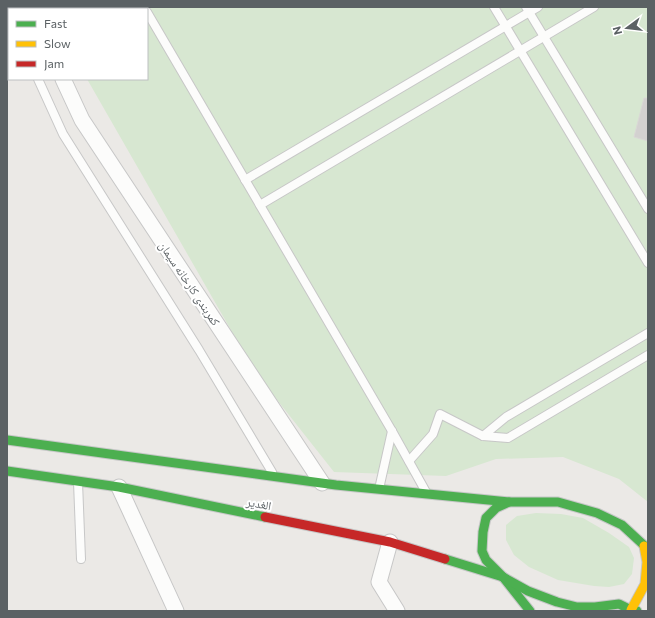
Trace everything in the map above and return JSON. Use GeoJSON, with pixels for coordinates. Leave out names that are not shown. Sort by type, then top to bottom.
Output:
{"type":"FeatureCollection","features":[{"type":"Feature","properties":{"kind":"main road"},"geometry":{"type":"LineString","coordinates":[[7,440],[322,483],[509,502],[558,502],[597,513],[622,525],[646,547],[647,562],[645,584],[633,611],[619,604],[595,608],[577,607],[528,591],[503,577]]}},
{"type":"Feature","properties":{"kind":"main road","name":"الغدیر"},"geometry":{"type":"LineString","coordinates":[[7,471],[119,487],[390,542],[503,577]]}},
{"type":"Feature","properties":{"kind":"main road"},"geometry":{"type":"LineString","coordinates":[[509,502],[496,508],[486,518],[483,532],[482,551],[486,560],[503,577],[530,611]]}},
{"type":"Feature","properties":{"kind":"street","name":"کمربندی کارخانه سیمان"},"geometry":{"type":"LineString","coordinates":[[63,80],[82,120],[322,483]]}},
{"type":"Feature","properties":{"kind":"street"},"geometry":{"type":"LineString","coordinates":[[119,487],[176,611]]}},
{"type":"Feature","properties":{"kind":"street"},"geometry":{"type":"LineString","coordinates":[[390,542],[379,582],[397,611]]}},
{"type":"Feature","properties":{"kind":"lane"},"geometry":{"type":"LineString","coordinates":[[494,7],[648,263]]}},
{"type":"Feature","properties":{"kind":"lane"},"geometry":{"type":"LineString","coordinates":[[245,180],[506,26],[528,10],[538,7]]}},
{"type":"Feature","properties":{"kind":"lane"},"geometry":{"type":"LineString","coordinates":[[260,205],[594,7]]}},
{"type":"Feature","properties":{"kind":"lane"},"geometry":{"type":"LineString","coordinates":[[528,10],[648,209]]}},
{"type":"Feature","properties":{"kind":"lane"},"geometry":{"type":"LineString","coordinates":[[148,14],[428,494]]}},
{"type":"Feature","properties":{"kind":"lane"},"geometry":{"type":"LineString","coordinates":[[38,80],[63,134],[199,350],[275,477]]}},
{"type":"Feature","properties":{"kind":"lane"},"geometry":{"type":"LineString","coordinates":[[483,436],[506,417],[648,333]]}},
{"type":"Feature","properties":{"kind":"lane"},"geometry":{"type":"LineString","coordinates":[[409,461],[433,434],[440,414],[483,436],[508,438],[648,355]]}},
{"type":"Feature","properties":{"kind":"lane"},"geometry":{"type":"LineString","coordinates":[[379,489],[392,431]]}},
{"type":"Feature","properties":{"kind":"lane"},"geometry":{"type":"LineString","coordinates":[[78,481],[81,559]]}},
{"type":"Feature","properties":{"kind":"green space"},"geometry":{"type":"Polygon","coordinates":[[[648,7],[648,502],[619,479],[563,457],[496,459],[446,476],[334,472],[255,372],[88,80],[148,80],[148,8],[46,8],[648,7]]]}},
{"type":"Feature","properties":{"kind":"green space"},"geometry":{"type":"Polygon","coordinates":[[[536,513],[561,514],[583,518],[609,533],[629,547],[634,558],[632,574],[624,584],[609,587],[594,586],[558,580],[529,567],[514,555],[506,540],[506,525],[517,516],[536,513]]]}},
{"type":"Feature","properties":{"kind":"building"},"geometry":{"type":"Polygon","coordinates":[[[644,98],[648,98],[648,141],[634,137],[644,98]]]}},
{"type":"Feature","properties":{"kind":"traffic: fast"},"geometry":{"type":"LineString","coordinates":[[7,440],[336,485],[509,502]]}},
{"type":"Feature","properties":{"kind":"traffic: fast"},"geometry":{"type":"LineString","coordinates":[[7,471],[119,487],[265,517]]}},
{"type":"Feature","properties":{"kind":"traffic: fast"},"geometry":{"type":"LineString","coordinates":[[637,611],[631,610],[619,604],[595,607],[577,607],[557,602],[528,591],[503,577],[486,560],[482,551],[483,532],[486,518],[496,508],[509,502],[558,502],[597,513],[622,525],[648,549]]}},
{"type":"Feature","properties":{"kind":"traffic: fast"},"geometry":{"type":"LineString","coordinates":[[445,559],[503,577]]}},
{"type":"Feature","properties":{"kind":"traffic: fast"},"geometry":{"type":"LineString","coordinates":[[503,577],[530,611]]}},
{"type":"Feature","properties":{"kind":"traffic: slow"},"geometry":{"type":"LineString","coordinates":[[631,610],[645,584],[647,562],[644,546]]}},
{"type":"Feature","properties":{"kind":"traffic: jam"},"geometry":{"type":"LineString","coordinates":[[265,517],[390,542],[445,559]]}}]}
